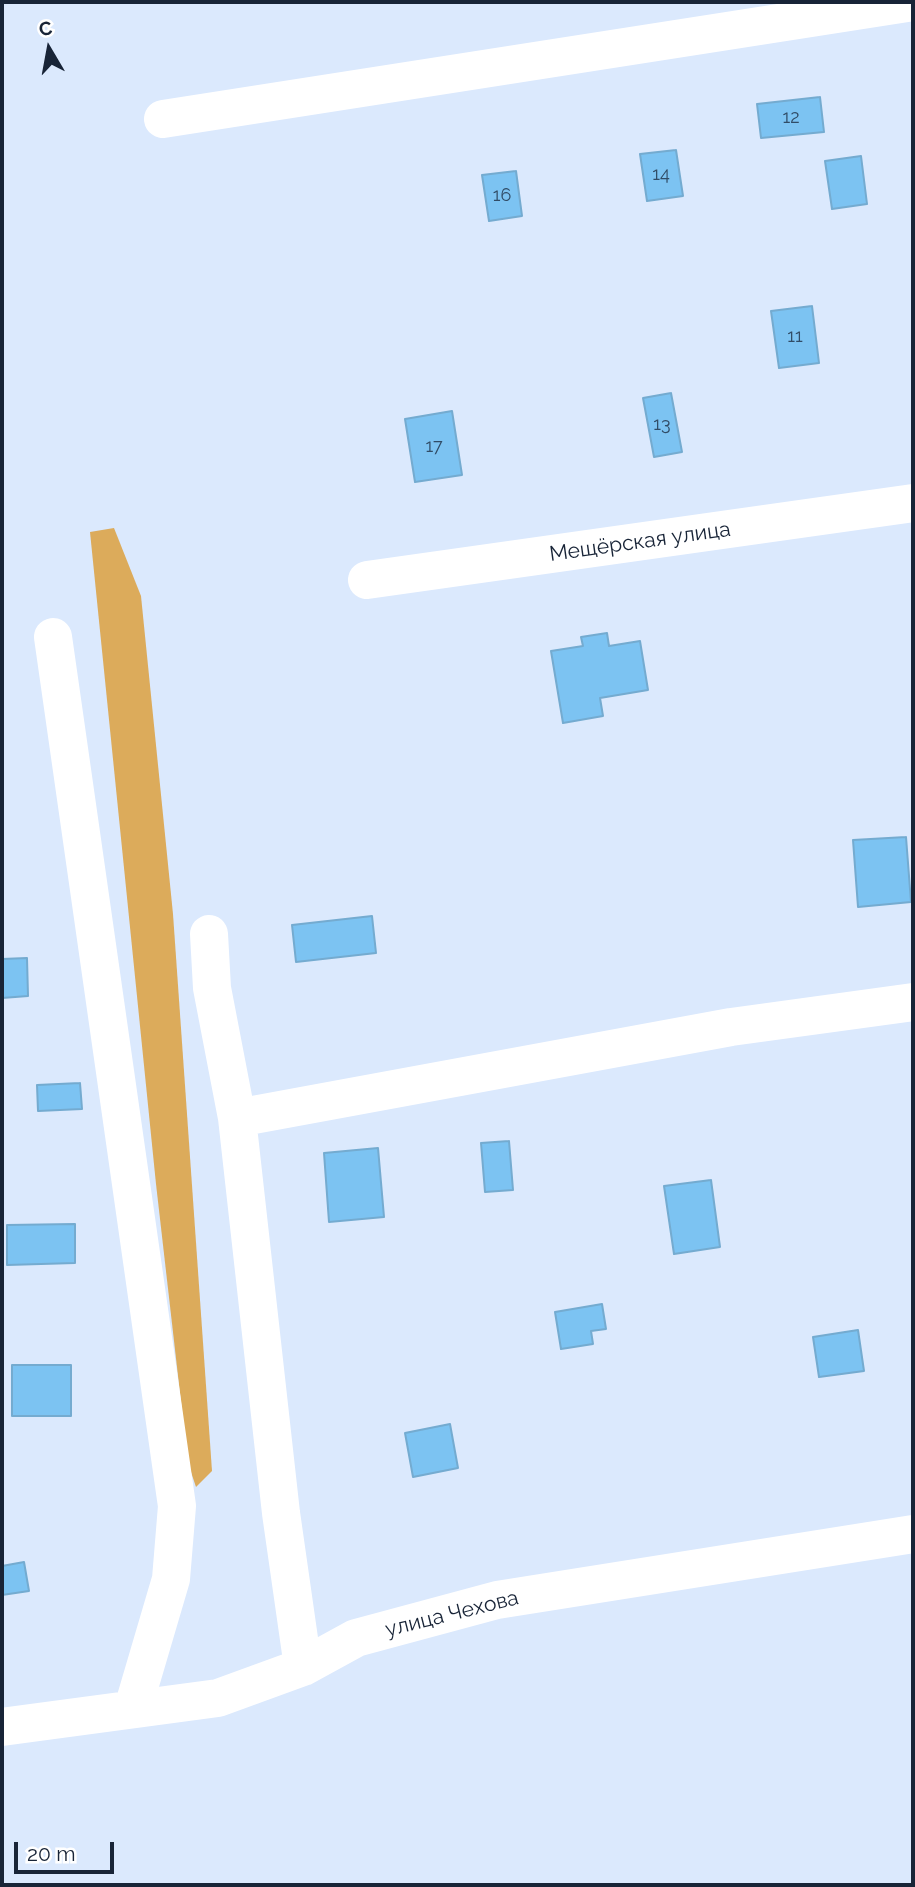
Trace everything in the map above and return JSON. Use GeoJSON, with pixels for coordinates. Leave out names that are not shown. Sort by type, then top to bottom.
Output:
{"type":"FeatureCollection","features":[{"type":"Feature","properties":{"kind":"street"},"geometry":{"type":"LineString","coordinates":[[163,119],[913,2]]}},
{"type":"Feature","properties":{"kind":"street","name":"Мещёрская улица"},"geometry":{"type":"LineString","coordinates":[[367,580],[913,503]]}},
{"type":"Feature","properties":{"kind":"street"},"geometry":{"type":"LineString","coordinates":[[53,637],[177,1506],[171,1579],[133,1708]]}},
{"type":"Feature","properties":{"kind":"street"},"geometry":{"type":"LineString","coordinates":[[209,934],[212,988],[237,1118],[281,1513],[303,1667]]}},
{"type":"Feature","properties":{"kind":"street"},"geometry":{"type":"LineString","coordinates":[[237,1118],[730,1027],[913,1002]]}},
{"type":"Feature","properties":{"kind":"street","name":"улица Чехова"},"geometry":{"type":"LineString","coordinates":[[2,1727],[218,1698],[303,1667],[356,1638],[497,1600],[913,1534]]}},
{"type":"Feature","properties":{"kind":"shaded area"},"geometry":{"type":"Polygon","coordinates":[[[114,528],[141,596],[173,914],[212,1471],[196,1487],[188,1463],[156,1184],[90,532],[114,528]]]}},
{"type":"Feature","properties":{"kind":"building"},"geometry":{"type":"Polygon","coordinates":[[[820,97],[824,132],[761,138],[757,104],[820,97]]]}},
{"type":"Feature","properties":{"kind":"building"},"geometry":{"type":"Polygon","coordinates":[[[676,150],[683,196],[647,201],[640,154],[676,150]]]}},
{"type":"Feature","properties":{"kind":"building"},"geometry":{"type":"Polygon","coordinates":[[[861,156],[867,204],[832,209],[825,161],[861,156]]]}},
{"type":"Feature","properties":{"kind":"building"},"geometry":{"type":"Polygon","coordinates":[[[516,171],[522,216],[489,221],[482,175],[516,171]]]}},
{"type":"Feature","properties":{"kind":"building"},"geometry":{"type":"Polygon","coordinates":[[[812,306],[819,363],[779,368],[771,311],[812,306]]]}},
{"type":"Feature","properties":{"kind":"building"},"geometry":{"type":"Polygon","coordinates":[[[671,393],[682,452],[654,457],[643,398],[671,393]]]}},
{"type":"Feature","properties":{"kind":"building"},"geometry":{"type":"Polygon","coordinates":[[[452,411],[462,475],[415,482],[405,419],[452,411]]]}},
{"type":"Feature","properties":{"kind":"building"},"geometry":{"type":"Polygon","coordinates":[[[607,633],[609,646],[640,641],[648,690],[600,698],[603,716],[563,723],[551,651],[583,646],[581,637],[607,633]]]}},
{"type":"Feature","properties":{"kind":"building"},"geometry":{"type":"Polygon","coordinates":[[[906,837],[911,902],[858,907],[853,840],[906,837]]]}},
{"type":"Feature","properties":{"kind":"building"},"geometry":{"type":"Polygon","coordinates":[[[372,916],[376,953],[296,962],[292,925],[372,916]]]}},
{"type":"Feature","properties":{"kind":"building"},"geometry":{"type":"Polygon","coordinates":[[[27,958],[28,996],[2,998],[2,959],[27,958]]]}},
{"type":"Feature","properties":{"kind":"building"},"geometry":{"type":"Polygon","coordinates":[[[80,1083],[82,1109],[38,1111],[37,1085],[80,1083]]]}},
{"type":"Feature","properties":{"kind":"building"},"geometry":{"type":"Polygon","coordinates":[[[509,1141],[513,1190],[485,1192],[481,1143],[509,1141]]]}},
{"type":"Feature","properties":{"kind":"building"},"geometry":{"type":"Polygon","coordinates":[[[378,1148],[384,1217],[329,1222],[324,1153],[378,1148]]]}},
{"type":"Feature","properties":{"kind":"building"},"geometry":{"type":"Polygon","coordinates":[[[711,1180],[720,1247],[674,1254],[664,1186],[711,1180]]]}},
{"type":"Feature","properties":{"kind":"building"},"geometry":{"type":"Polygon","coordinates":[[[75,1224],[75,1263],[7,1265],[7,1225],[75,1224]]]}},
{"type":"Feature","properties":{"kind":"building"},"geometry":{"type":"Polygon","coordinates":[[[602,1304],[606,1329],[591,1331],[593,1344],[561,1349],[555,1312],[602,1304]]]}},
{"type":"Feature","properties":{"kind":"building"},"geometry":{"type":"Polygon","coordinates":[[[858,1330],[864,1371],[819,1377],[813,1337],[858,1330]]]}},
{"type":"Feature","properties":{"kind":"building"},"geometry":{"type":"Polygon","coordinates":[[[12,1365],[71,1365],[71,1416],[12,1416],[12,1365]]]}},
{"type":"Feature","properties":{"kind":"building"},"geometry":{"type":"Polygon","coordinates":[[[450,1424],[458,1468],[413,1477],[405,1433],[450,1424]]]}},
{"type":"Feature","properties":{"kind":"building"},"geometry":{"type":"Polygon","coordinates":[[[24,1562],[29,1591],[2,1595],[2,1566],[24,1562]]]}}]}
